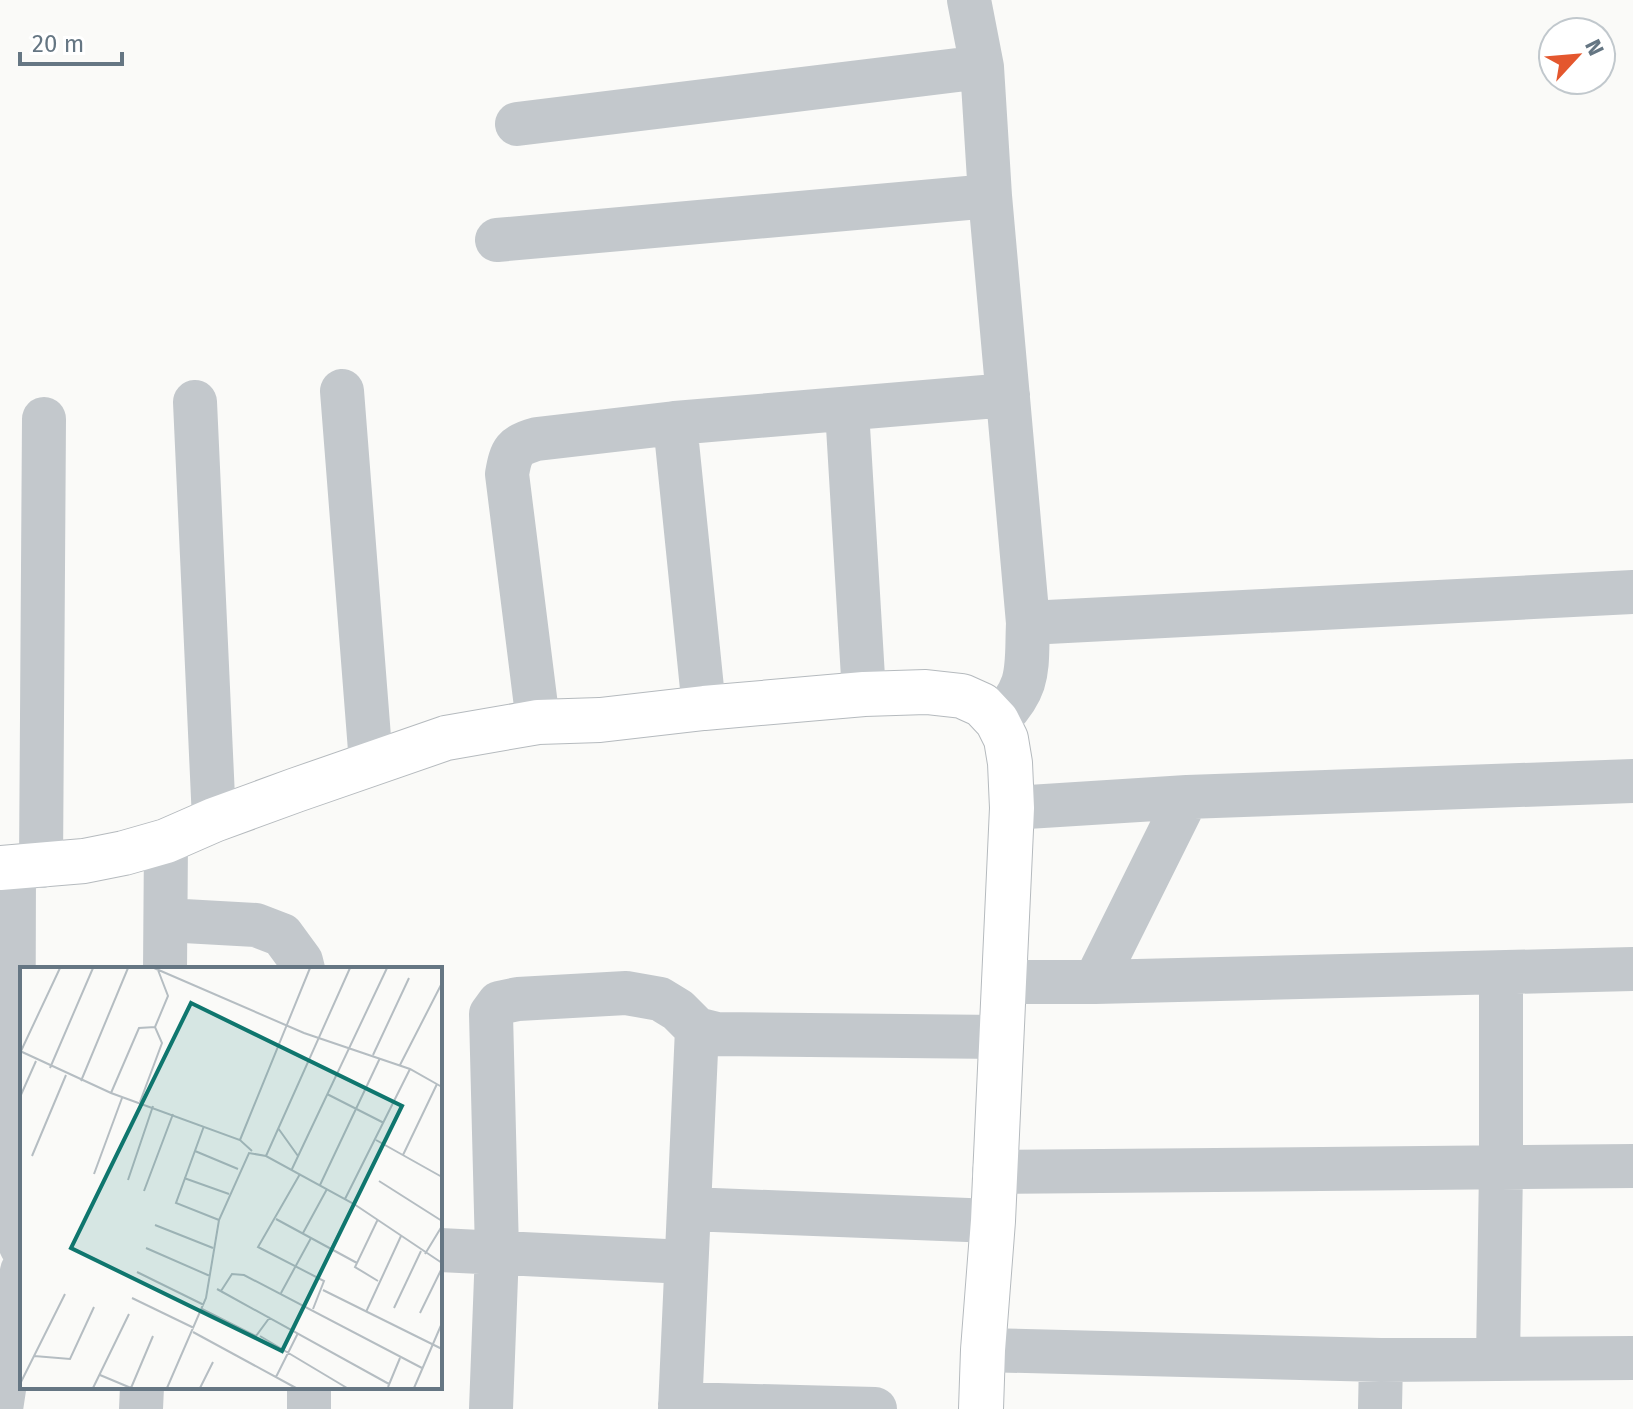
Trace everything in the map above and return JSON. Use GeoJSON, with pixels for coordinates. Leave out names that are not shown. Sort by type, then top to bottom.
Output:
{"type":"FeatureCollection","features":[{"type":"Feature","properties":{"kind":"main road"},"geometry":{"type":"LineString","coordinates":[[18,867],[98,858],[166,841],[214,820],[446,738],[538,722],[600,720],[864,694],[926,692],[962,696],[982,705],[997,721],[1006,739],[1012,808],[981,1409]]}},
{"type":"Feature","properties":{"kind":"street"},"geometry":{"type":"LineString","coordinates":[[969,0],[982,67],[990,196],[1028,623],[1026,678],[1014,704],[997,721]]}},
{"type":"Feature","properties":{"kind":"street"},"geometry":{"type":"LineString","coordinates":[[517,124],[982,67]]}},
{"type":"Feature","properties":{"kind":"street"},"geometry":{"type":"LineString","coordinates":[[497,240],[990,196]]}},
{"type":"Feature","properties":{"kind":"street"},"geometry":{"type":"LineString","coordinates":[[342,391],[371,763]]}},
{"type":"Feature","properties":{"kind":"street"},"geometry":{"type":"LineString","coordinates":[[538,722],[507,474],[510,455],[520,443],[675,423],[1008,395]]}},
{"type":"Feature","properties":{"kind":"street"},"geometry":{"type":"LineString","coordinates":[[195,402],[214,820]]}},
{"type":"Feature","properties":{"kind":"street"},"geometry":{"type":"LineString","coordinates":[[847,410],[864,694]]}},
{"type":"Feature","properties":{"kind":"street"},"geometry":{"type":"LineString","coordinates":[[20,1244],[13,1229],[18,867],[44,419]]}},
{"type":"Feature","properties":{"kind":"street"},"geometry":{"type":"LineString","coordinates":[[675,423],[704,708]]}},
{"type":"Feature","properties":{"kind":"street"},"geometry":{"type":"LineString","coordinates":[[1028,623],[1633,592]]}},
{"type":"Feature","properties":{"kind":"street"},"geometry":{"type":"LineString","coordinates":[[1012,808],[1187,797],[1633,781]]}},
{"type":"Feature","properties":{"kind":"street"},"geometry":{"type":"LineString","coordinates":[[1095,982],[1187,797]]}},
{"type":"Feature","properties":{"kind":"street"},"geometry":{"type":"LineString","coordinates":[[165,967],[166,841]]}},
{"type":"Feature","properties":{"kind":"street"},"geometry":{"type":"LineString","coordinates":[[166,920],[256,925],[282,935],[302,967]]}},
{"type":"Feature","properties":{"kind":"street"},"geometry":{"type":"LineString","coordinates":[[1004,982],[1633,969]]}},
{"type":"Feature","properties":{"kind":"street"},"geometry":{"type":"LineString","coordinates":[[1498,1359],[1501,973]]}},
{"type":"Feature","properties":{"kind":"street"},"geometry":{"type":"LineString","coordinates":[[491,1409],[497,1251],[491,1014],[499,1003],[518,999],[626,993],[660,999],[678,1010],[697,1029],[717,1034],[1000,1037]]}},
{"type":"Feature","properties":{"kind":"street"},"geometry":{"type":"LineString","coordinates":[[697,1029],[680,1406],[875,1409]]}},
{"type":"Feature","properties":{"kind":"street"},"geometry":{"type":"LineString","coordinates":[[994,1172],[1633,1166]]}},
{"type":"Feature","properties":{"kind":"street"},"geometry":{"type":"LineString","coordinates":[[689,1209],[993,1221]]}},
{"type":"Feature","properties":{"kind":"street"},"geometry":{"type":"LineString","coordinates":[[442,1250],[686,1262]]}},
{"type":"Feature","properties":{"kind":"street"},"geometry":{"type":"LineString","coordinates":[[1,1409],[20,1284]]}},
{"type":"Feature","properties":{"kind":"street"},"geometry":{"type":"LineString","coordinates":[[983,1350],[1381,1360],[1633,1358]]}},
{"type":"Feature","properties":{"kind":"street"},"geometry":{"type":"LineString","coordinates":[[1380,1409],[1381,1360]]}},
{"type":"Feature","properties":{"kind":"street"},"geometry":{"type":"LineString","coordinates":[[141,1409],[142,1389]]}}]}
